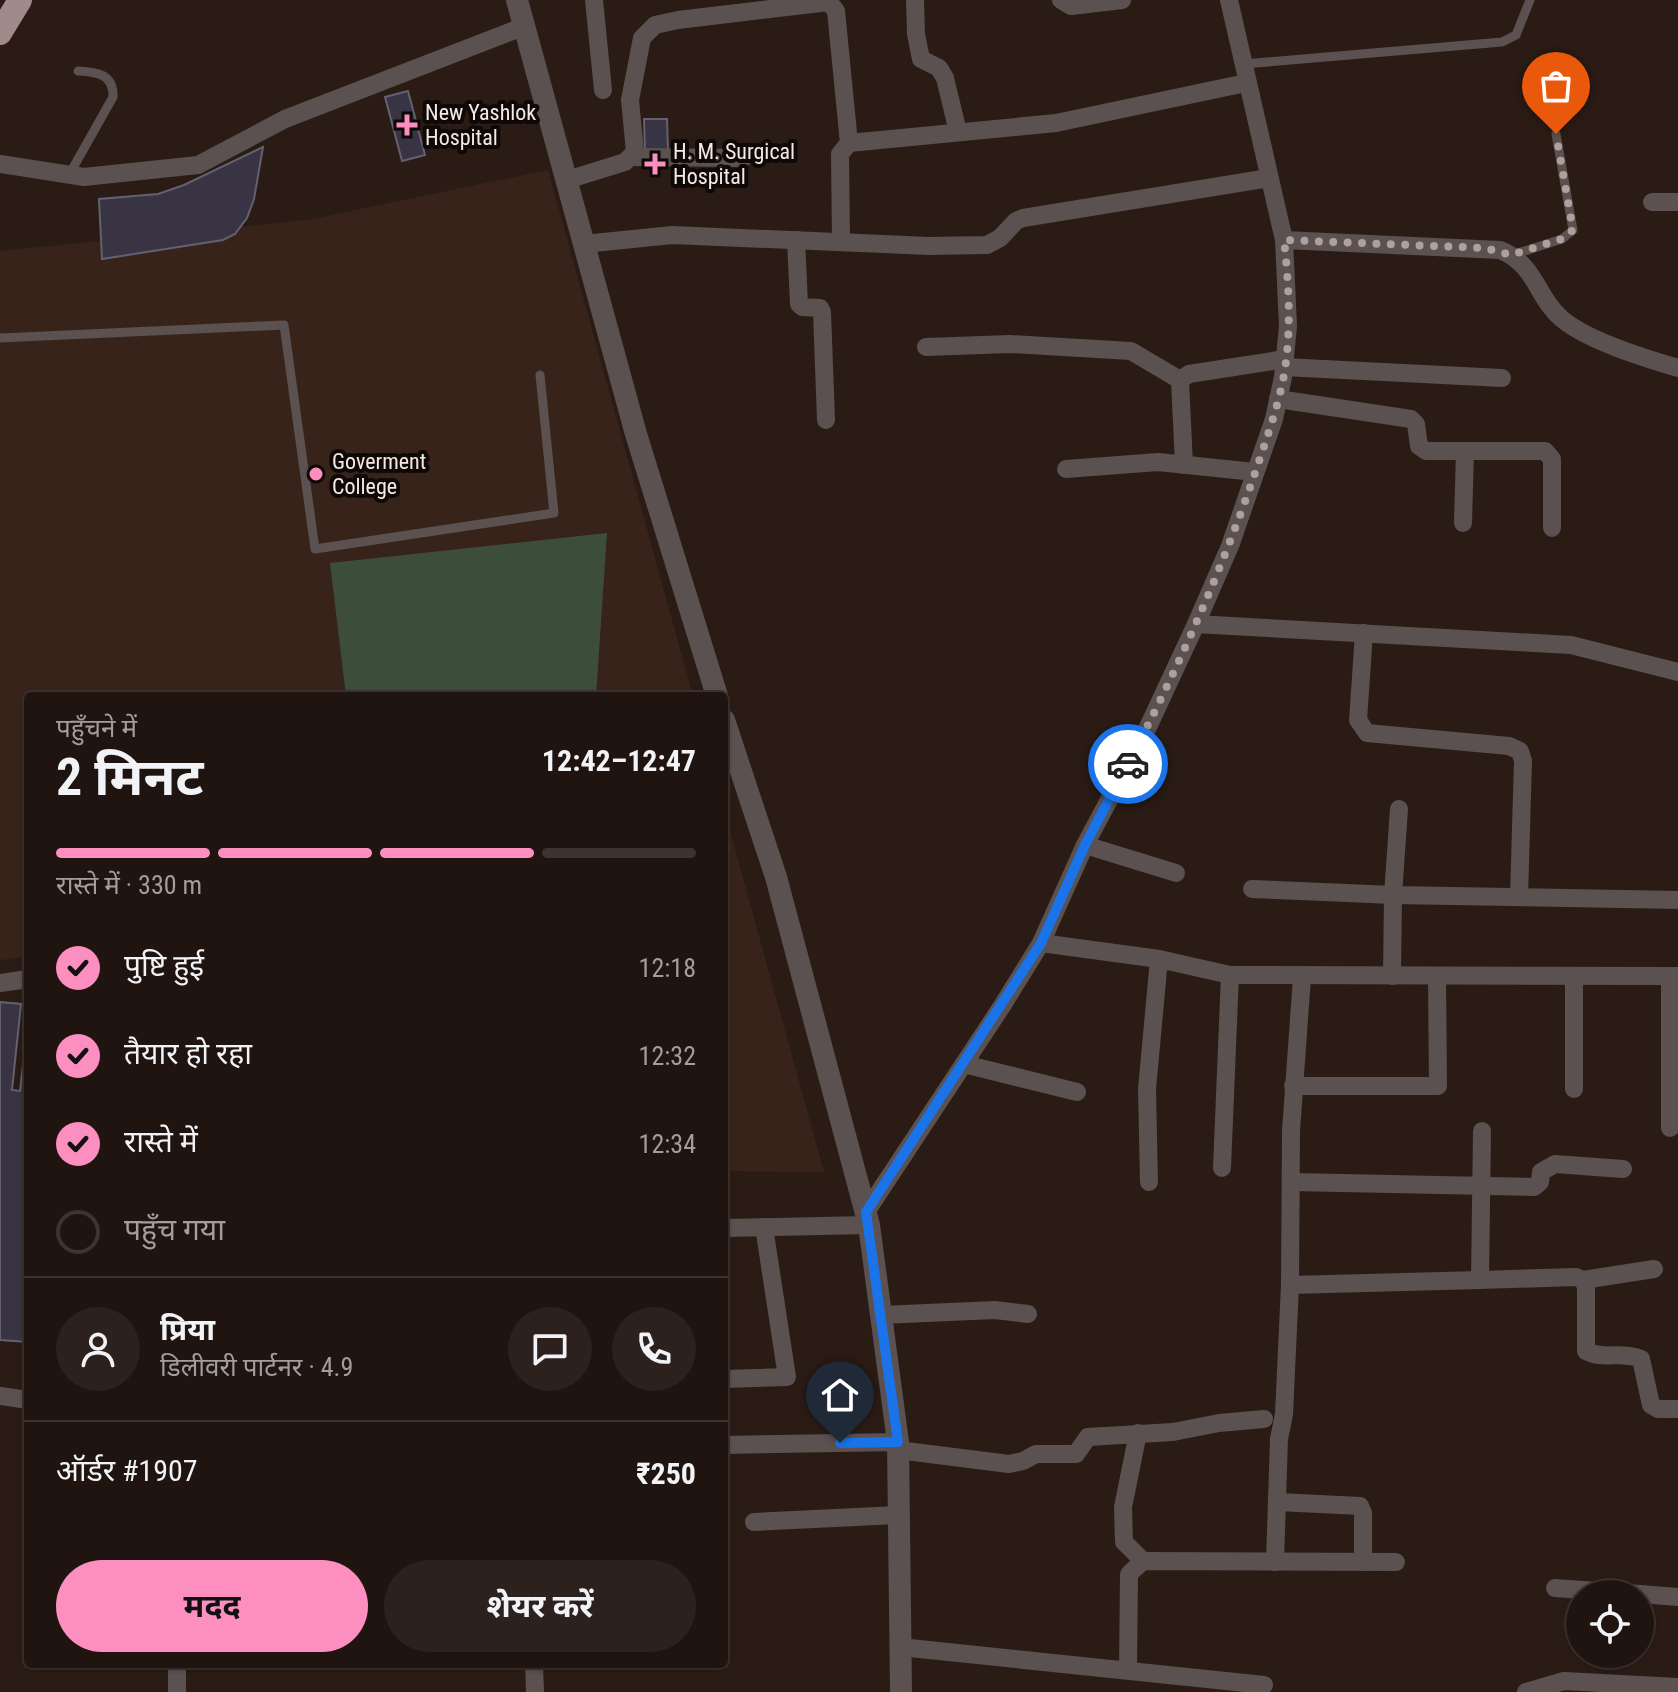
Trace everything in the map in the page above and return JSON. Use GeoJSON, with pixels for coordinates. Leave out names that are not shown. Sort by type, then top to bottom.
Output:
{"type":"FeatureCollection","features":[{"type":"Feature","properties":{"kind":"highway"},"geometry":{"type":"LineString","coordinates":[[0,33],[20,0]]}},
{"type":"Feature","properties":{"kind":"street"},"geometry":{"type":"LineString","coordinates":[[517,0],[636,434],[716,692]]}},
{"type":"Feature","properties":{"kind":"street"},"geometry":{"type":"LineString","coordinates":[[594,0],[603,90]]}},
{"type":"Feature","properties":{"kind":"street"},"geometry":{"type":"LineString","coordinates":[[915,0],[916,34],[921,59],[939,68],[945,78],[958,132]]}},
{"type":"Feature","properties":{"kind":"street"},"geometry":{"type":"LineString","coordinates":[[1061,0],[1071,6],[1116,0]]}},
{"type":"Feature","properties":{"kind":"street"},"geometry":{"type":"LineString","coordinates":[[868,1219],[1041,943],[1085,845],[1149,725],[1230,546],[1278,399],[1285,363],[1288,313],[1284,240],[1229,0]]}},
{"type":"Feature","properties":{"kind":"street"},"geometry":{"type":"LineString","coordinates":[[567,180],[625,162],[631,157],[636,143],[630,91],[642,38],[647,30],[663,22],[829,2],[836,11],[849,143],[840,154],[841,241]]}},
{"type":"Feature","properties":{"kind":"street"},"geometry":{"type":"LineString","coordinates":[[0,164],[84,177],[198,165],[285,119],[525,26]]}},
{"type":"Feature","properties":{"kind":"street"},"geometry":{"type":"LineString","coordinates":[[849,143],[1056,123],[1244,73]]}},
{"type":"Feature","properties":{"kind":"street"},"geometry":{"type":"LineString","coordinates":[[631,157],[743,158]]}},
{"type":"Feature","properties":{"kind":"street"},"geometry":{"type":"LineString","coordinates":[[584,244],[672,235],[929,246],[987,245],[1023,218],[1269,178]]}},
{"type":"Feature","properties":{"kind":"street"},"geometry":{"type":"LineString","coordinates":[[1652,202],[1678,202]]}},
{"type":"Feature","properties":{"kind":"street"},"geometry":{"type":"LineString","coordinates":[[796,240],[799,304],[820,308],[822,312],[826,420]]}},
{"type":"Feature","properties":{"kind":"street"},"geometry":{"type":"LineString","coordinates":[[1284,240],[1485,248],[1511,255],[1522,263],[1562,319],[1620,348],[1678,368]]}},
{"type":"Feature","properties":{"kind":"street"},"geometry":{"type":"LineString","coordinates":[[926,347],[1010,344],[1131,351],[1180,380]]}},
{"type":"Feature","properties":{"kind":"street"},"geometry":{"type":"LineString","coordinates":[[1180,380],[1189,374],[1285,363],[1502,378]]}},
{"type":"Feature","properties":{"kind":"street"},"geometry":{"type":"LineString","coordinates":[[1180,380],[1184,465]]}},
{"type":"Feature","properties":{"kind":"street"},"geometry":{"type":"LineString","coordinates":[[1278,399],[1407,418],[1416,424],[1422,449],[1540,450],[1550,454],[1552,528]]}},
{"type":"Feature","properties":{"kind":"street"},"geometry":{"type":"LineString","coordinates":[[1463,523],[1465,451]]}},
{"type":"Feature","properties":{"kind":"street"},"geometry":{"type":"LineString","coordinates":[[1066,469],[1149,462],[1255,472]]}},
{"type":"Feature","properties":{"kind":"street"},"geometry":{"type":"LineString","coordinates":[[1196,624],[1571,645],[1678,672]]}},
{"type":"Feature","properties":{"kind":"street"},"geometry":{"type":"LineString","coordinates":[[1364,633],[1358,720],[1367,733],[1509,746],[1520,751],[1523,761],[1519,897]]}},
{"type":"Feature","properties":{"kind":"street"},"geometry":{"type":"LineString","coordinates":[[728,732],[776,877],[868,1219],[898,1446],[901,1692]]}},
{"type":"Feature","properties":{"kind":"street"},"geometry":{"type":"LineString","coordinates":[[1392,976],[1399,809]]}},
{"type":"Feature","properties":{"kind":"street"},"geometry":{"type":"LineString","coordinates":[[1085,845],[1176,873]]}},
{"type":"Feature","properties":{"kind":"street"},"geometry":{"type":"LineString","coordinates":[[1252,889],[1678,900]]}},
{"type":"Feature","properties":{"kind":"street"},"geometry":{"type":"LineString","coordinates":[[1041,943],[1159,959],[1230,975],[1674,976],[1670,1128]]}},
{"type":"Feature","properties":{"kind":"street"},"geometry":{"type":"LineString","coordinates":[[1149,1182],[1147,1089],[1159,959]]}},
{"type":"Feature","properties":{"kind":"street"},"geometry":{"type":"LineString","coordinates":[[1222,1168],[1230,975]]}},
{"type":"Feature","properties":{"kind":"street"},"geometry":{"type":"LineString","coordinates":[[1293,1086],[1438,1086],[1437,976]]}},
{"type":"Feature","properties":{"kind":"street"},"geometry":{"type":"LineString","coordinates":[[1275,1562],[1279,1439],[1284,1414],[1290,1285],[1293,1086],[1302,977]]}},
{"type":"Feature","properties":{"kind":"street"},"geometry":{"type":"LineString","coordinates":[[1574,977],[1574,1089]]}},
{"type":"Feature","properties":{"kind":"street"},"geometry":{"type":"LineString","coordinates":[[0,983],[24,980]]}},
{"type":"Feature","properties":{"kind":"street"},"geometry":{"type":"LineString","coordinates":[[964,1064],[1077,1092]]}},
{"type":"Feature","properties":{"kind":"street"},"geometry":{"type":"LineString","coordinates":[[1480,1280],[1482,1131]]}},
{"type":"Feature","properties":{"kind":"street"},"geometry":{"type":"LineString","coordinates":[[1292,1182],[1534,1187],[1540,1182],[1541,1172],[1555,1164],[1623,1169]]}},
{"type":"Feature","properties":{"kind":"street"},"geometry":{"type":"LineString","coordinates":[[728,1228],[868,1219]]}},
{"type":"Feature","properties":{"kind":"street"},"geometry":{"type":"LineString","coordinates":[[728,1379],[787,1377],[764,1227]]}},
{"type":"Feature","properties":{"kind":"street"},"geometry":{"type":"LineString","coordinates":[[1290,1285],[1576,1277],[1583,1280],[1654,1269]]}},
{"type":"Feature","properties":{"kind":"street"},"geometry":{"type":"LineString","coordinates":[[1583,1280],[1586,1287],[1586,1351],[1641,1359],[1651,1405],[1658,1409],[1678,1409]]}},
{"type":"Feature","properties":{"kind":"street"},"geometry":{"type":"LineString","coordinates":[[881,1315],[995,1310],[1028,1314]]}},
{"type":"Feature","properties":{"kind":"street"},"geometry":{"type":"LineString","coordinates":[[0,1396],[24,1399]]}},
{"type":"Feature","properties":{"kind":"street"},"geometry":{"type":"LineString","coordinates":[[728,1445],[898,1446],[1015,1463],[1036,1454],[1076,1454],[1088,1437],[1173,1432],[1230,1421],[1264,1419]]}},
{"type":"Feature","properties":{"kind":"street"},"geometry":{"type":"LineString","coordinates":[[1138,1433],[1123,1507],[1124,1542],[1143,1561]]}},
{"type":"Feature","properties":{"kind":"street"},"geometry":{"type":"LineString","coordinates":[[1278,1502],[1360,1506],[1363,1513],[1363,1562]]}},
{"type":"Feature","properties":{"kind":"street"},"geometry":{"type":"LineString","coordinates":[[754,1522],[898,1515]]}},
{"type":"Feature","properties":{"kind":"street"},"geometry":{"type":"LineString","coordinates":[[1128,1670],[1129,1574],[1143,1561],[1396,1562]]}},
{"type":"Feature","properties":{"kind":"street"},"geometry":{"type":"LineString","coordinates":[[1555,1588],[1566,1589]]}},
{"type":"Feature","properties":{"kind":"street"},"geometry":{"type":"LineString","coordinates":[[1654,1595],[1678,1597]]}},
{"type":"Feature","properties":{"kind":"street"},"geometry":{"type":"LineString","coordinates":[[900,1647],[1264,1685]]}},
{"type":"Feature","properties":{"kind":"street"},"geometry":{"type":"LineString","coordinates":[[177,1668],[177,1692]]}},
{"type":"Feature","properties":{"kind":"street"},"geometry":{"type":"LineString","coordinates":[[534,1668],[535,1692]]}},
{"type":"Feature","properties":{"kind":"street"},"geometry":{"type":"LineString","coordinates":[[1526,1692],[1564,1681],[1582,1686],[1678,1687]]}},
{"type":"Feature","properties":{"kind":"lane"},"geometry":{"type":"LineString","coordinates":[[1244,73],[1502,42],[1516,35],[1530,0]]}},
{"type":"Feature","properties":{"kind":"lane"},"geometry":{"type":"LineString","coordinates":[[69,175],[113,97],[113,90],[101,73],[78,71]]}},
{"type":"Feature","properties":{"kind":"lane"},"geometry":{"type":"LineString","coordinates":[[1511,255],[1562,239],[1573,230],[1556,134]]}},
{"type":"Feature","properties":{"kind":"lane"},"geometry":{"type":"LineString","coordinates":[[0,338],[284,325],[315,549],[554,513],[540,375]]}},
{"type":"Feature","properties":{"kind":"shaded area","name":"Goverment College"},"geometry":{"type":"Polygon","coordinates":[[[548,170],[692,692],[24,692],[24,957],[0,960],[0,251],[307,220],[548,170]]]}},
{"type":"Feature","properties":{"kind":"shaded area"},"geometry":{"type":"Polygon","coordinates":[[[728,824],[824,1172],[728,1171],[728,824]]]}},
{"type":"Feature","properties":{"kind":"green space"},"geometry":{"type":"Polygon","coordinates":[[[607,533],[596,692],[346,692],[330,563],[607,533]]]}},
{"type":"Feature","properties":{"kind":"building"},"geometry":{"type":"Polygon","coordinates":[[[408,91],[425,155],[402,161],[385,97],[408,91]]]}},
{"type":"Feature","properties":{"kind":"building"},"geometry":{"type":"Polygon","coordinates":[[[644,119],[667,119],[668,151],[645,152],[644,119]]]}},
{"type":"Feature","properties":{"kind":"building"},"geometry":{"type":"Polygon","coordinates":[[[263,147],[254,199],[247,218],[235,234],[223,240],[102,259],[99,199],[158,194],[184,185],[263,147]]]}},
{"type":"Feature","properties":{"kind":"building"},"geometry":{"type":"Polygon","coordinates":[[[0,1002],[21,1004],[12,1090],[20,1091],[24,1056],[24,1342],[0,1340],[0,1002]]]}},
{"type":"Feature","properties":{"kind":"way so far"},"geometry":{"type":"LineString","coordinates":[[1128,764],[1149,725],[1230,546],[1274,419],[1283,377],[1288,326],[1288,273],[1284,240],[1485,248],[1511,255],[1562,239],[1573,230],[1556,134]]}},
{"type":"Feature","properties":{"kind":"place","name":"New Yashlok Hospital"},"geometry":{"type":"Point","coordinates":[407,125]}},
{"type":"Feature","properties":{"kind":"place","name":"H. M. Surgical Hospital"},"geometry":{"type":"Point","coordinates":[655,164]}},
{"type":"Feature","properties":{"kind":"place","name":"Goverment College"},"geometry":{"type":"Point","coordinates":[316,474]}},
{"type":"Feature","properties":{"kind":"route"},"geometry":{"type":"LineString","coordinates":[[840,1443],[898,1442],[866,1212],[1041,943],[1085,845],[1128,764]]}}]}
